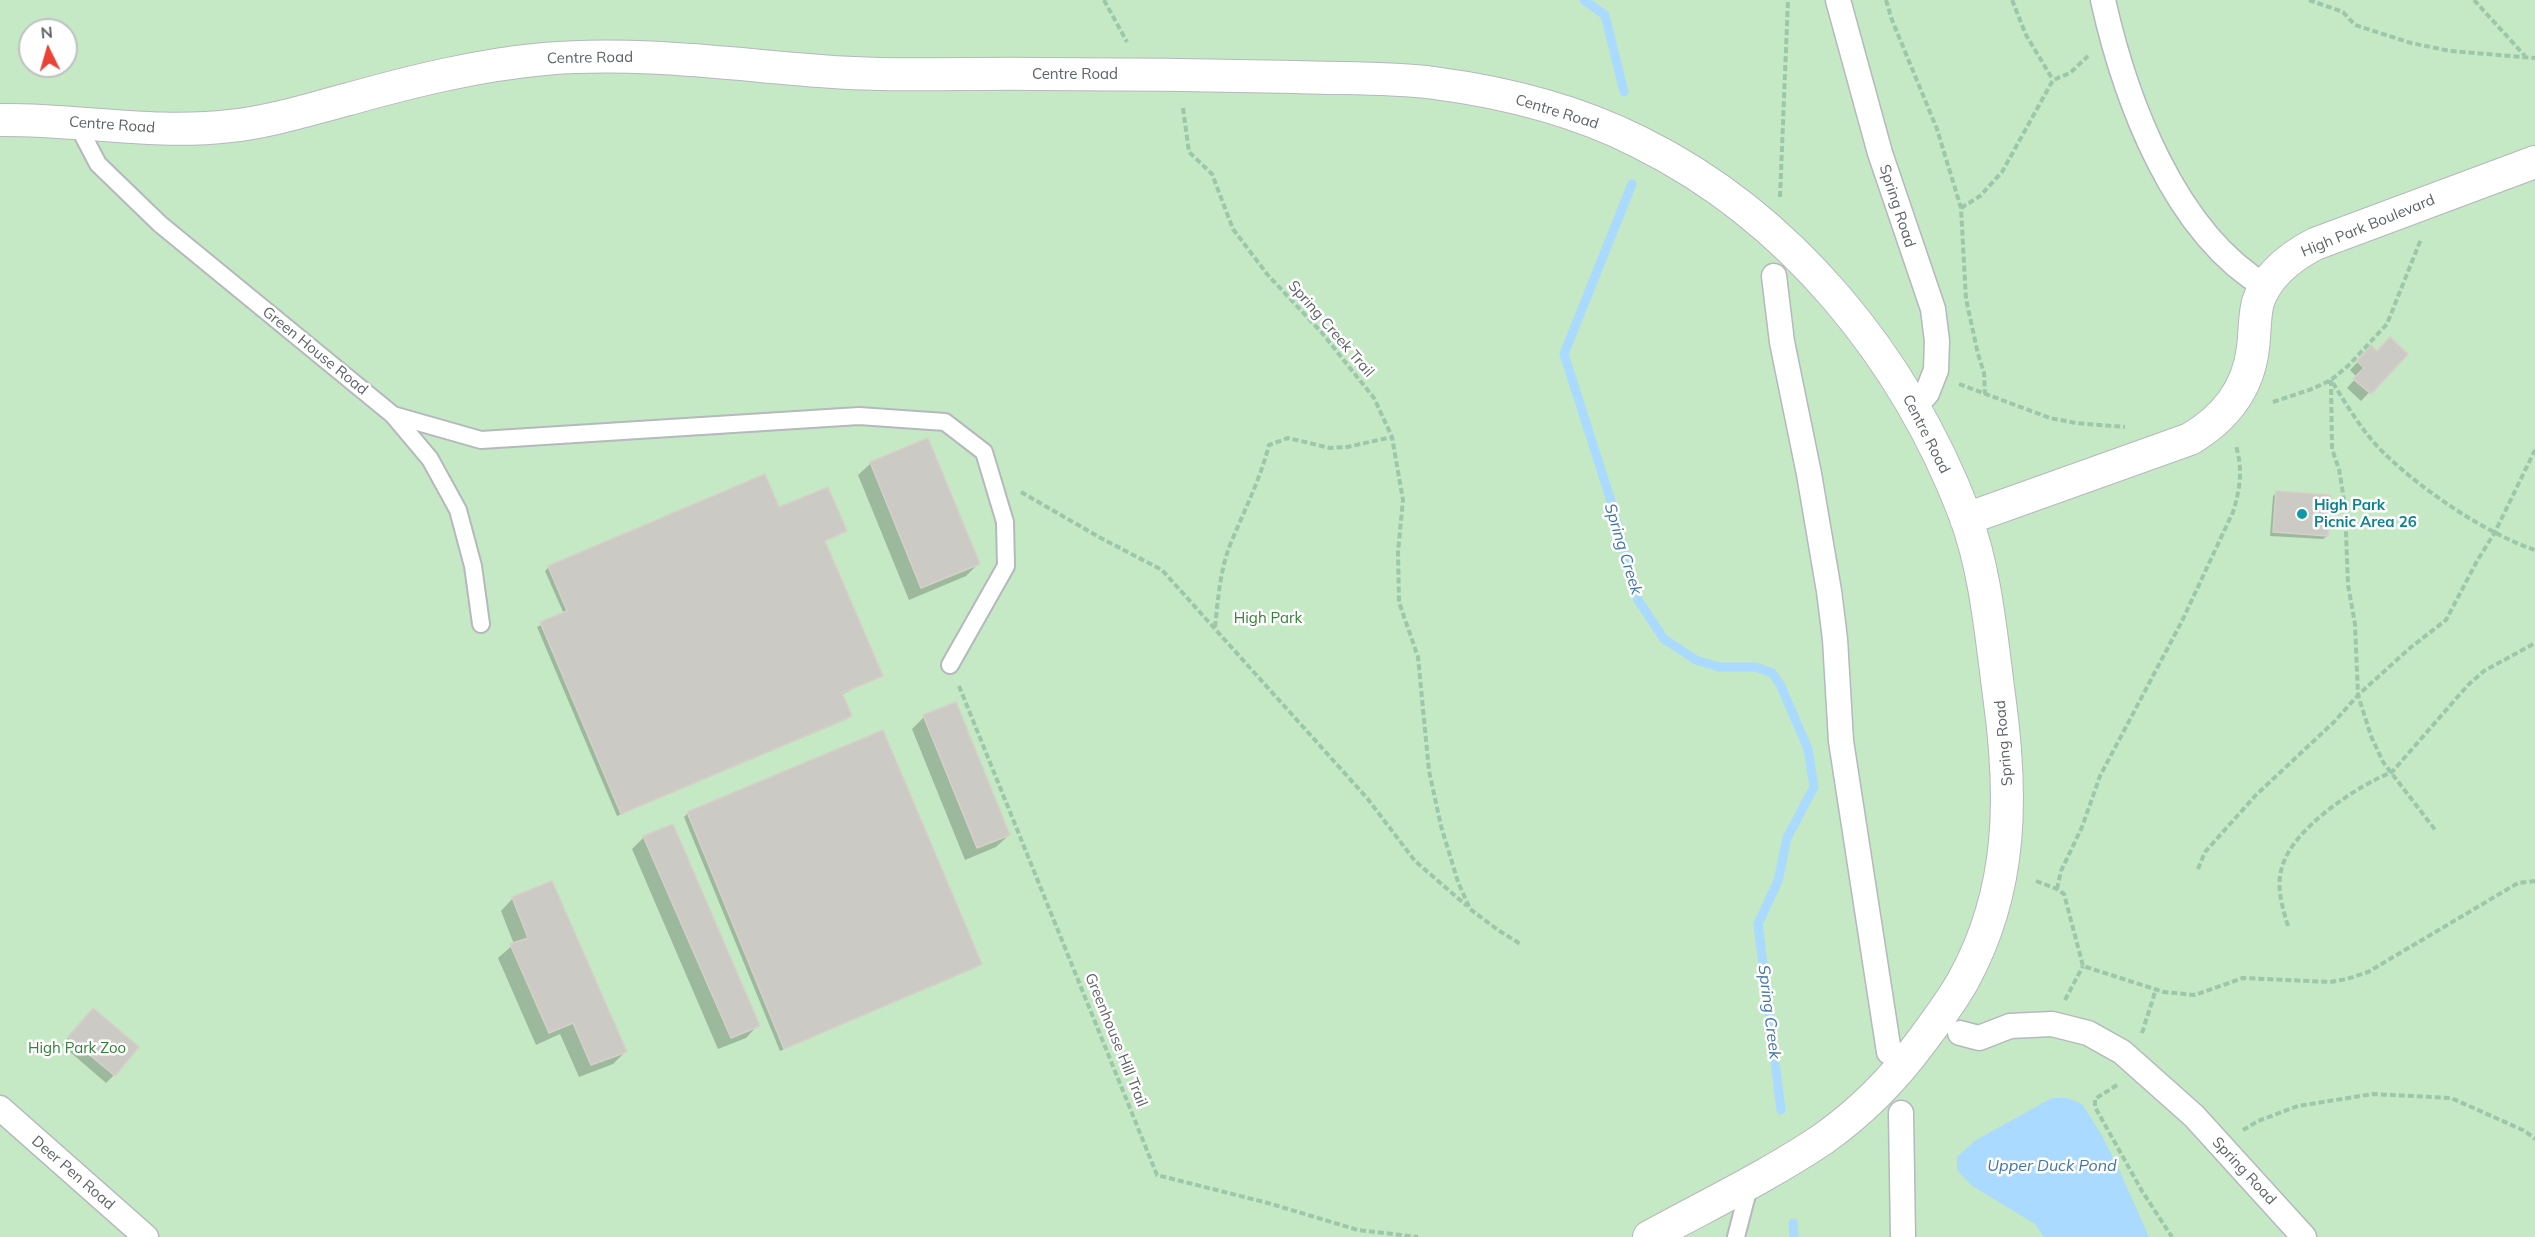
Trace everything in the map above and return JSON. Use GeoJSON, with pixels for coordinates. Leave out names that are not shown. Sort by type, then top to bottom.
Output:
{"type":"FeatureCollection","features":[{"type":"Feature","properties":{"kind":"street","name":"Spring Road"},"geometry":{"type":"LineString","coordinates":[[1838,0],[1880,153],[1933,309],[1937,341],[1936,370],[1927,393],[1914,408]]}},
{"type":"Feature","properties":{"kind":"street"},"geometry":{"type":"LineString","coordinates":[[2103,0],[2111,36],[2132,100],[2149,141],[2171,183],[2208,237],[2246,274],[2265,286]]}},
{"type":"Feature","properties":{"kind":"street","name":"Centre Road"},"geometry":{"type":"LineString","coordinates":[[0,120],[186,129],[229,126],[268,120],[417,81],[492,66],[543,59],[597,56],[673,58],[828,72],[1179,74],[1383,79],[1435,83],[1531,102],[1584,119],[1634,139],[1676,161],[1728,197],[1815,274],[1849,311],[1891,368],[1939,458],[1966,519]]}},
{"type":"Feature","properties":{"kind":"street","name":"High Park Boulevard"},"geometry":{"type":"LineString","coordinates":[[1966,519],[2190,439],[2209,428],[2224,415],[2242,389],[2253,351],[2258,303],[2265,286],[2287,261],[2315,244],[2535,162]]}},
{"type":"Feature","properties":{"kind":"street"},"geometry":{"type":"LineString","coordinates":[[1774,276],[1782,342],[1809,474],[1829,591],[1835,639],[1841,741],[1889,1052]]}},
{"type":"Feature","properties":{"kind":"street","name":"Spring Road"},"geometry":{"type":"LineString","coordinates":[[1966,519],[1984,585],[2009,776],[2007,823],[2000,879],[1987,929],[1963,982],[1946,1030],[1979,1038],[2010,1026],[2052,1024],[2088,1033],[2122,1053],[2194,1116],[2304,1237]]}},
{"type":"Feature","properties":{"kind":"street"},"geometry":{"type":"LineString","coordinates":[[1649,1237],[1824,1138],[1874,1098],[1946,1030]]}},
{"type":"Feature","properties":{"kind":"street","name":"Deer Pen Road"},"geometry":{"type":"LineString","coordinates":[[0,1108],[146,1237]]}},
{"type":"Feature","properties":{"kind":"street"},"geometry":{"type":"LineString","coordinates":[[1901,1113],[1903,1237]]}},
{"type":"Feature","properties":{"kind":"lane","name":"Green House Road"},"geometry":{"type":"LineString","coordinates":[[76,122],[98,164],[160,224],[393,415],[430,459],[458,510],[473,566],[481,624]]}},
{"type":"Feature","properties":{"kind":"lane"},"geometry":{"type":"LineString","coordinates":[[393,415],[481,440],[860,416],[945,422],[984,452],[1005,522],[1006,566],[950,665]]}},
{"type":"Feature","properties":{"kind":"lane"},"geometry":{"type":"LineString","coordinates":[[1736,1237],[1751,1181]]}},
{"type":"Feature","properties":{"kind":"path"},"geometry":{"type":"LineString","coordinates":[[1104,0],[1129,46],[1138,74]]}},
{"type":"Feature","properties":{"kind":"path"},"geometry":{"type":"LineString","coordinates":[[1779,204],[1788,0]]}},
{"type":"Feature","properties":{"kind":"path"},"geometry":{"type":"LineString","coordinates":[[1886,0],[1937,129],[1961,208],[1966,299],[1984,373],[1985,394]]}},
{"type":"Feature","properties":{"kind":"path"},"geometry":{"type":"LineString","coordinates":[[2012,0],[2026,35],[2053,80]]}},
{"type":"Feature","properties":{"kind":"path"},"geometry":{"type":"LineString","coordinates":[[2309,0],[2343,12],[2355,25],[2411,43],[2450,51],[2535,58]]}},
{"type":"Feature","properties":{"kind":"path"},"geometry":{"type":"LineString","coordinates":[[2474,0],[2525,56]]}},
{"type":"Feature","properties":{"kind":"path"},"geometry":{"type":"LineString","coordinates":[[1961,208],[1980,196],[2002,172],[2053,80],[2070,73],[2111,36]]}},
{"type":"Feature","properties":{"kind":"path","name":"Spring Creek Trail"},"geometry":{"type":"LineString","coordinates":[[1179,74],[1189,152],[1212,174],[1233,229],[1267,274],[1322,333],[1374,398],[1392,436],[1403,500],[1398,552],[1399,602],[1418,657],[1429,771],[1441,826],[1458,882],[1470,909],[1497,930],[1522,945]]}},
{"type":"Feature","properties":{"kind":"path"},"geometry":{"type":"LineString","coordinates":[[2273,402],[2331,380],[2349,365],[2387,324],[2423,232]]}},
{"type":"Feature","properties":{"kind":"path"},"geometry":{"type":"LineString","coordinates":[[2331,380],[2357,421],[2387,456],[2447,503],[2495,532],[2535,550]]}},
{"type":"Feature","properties":{"kind":"path"},"geometry":{"type":"LineString","coordinates":[[2331,380],[2332,449],[2339,469],[2345,506],[2348,585],[2355,624],[2358,695],[2371,736],[2384,762],[2436,831]]}},
{"type":"Feature","properties":{"kind":"path"},"geometry":{"type":"LineString","coordinates":[[1960,384],[2050,418],[2076,423],[2130,427]]}},
{"type":"Feature","properties":{"kind":"path"},"geometry":{"type":"LineString","coordinates":[[1215,627],[1219,585],[1227,555],[1263,468],[1269,445],[1288,438],[1330,448],[1347,447],[1392,436]]}},
{"type":"Feature","properties":{"kind":"path"},"geometry":{"type":"LineString","coordinates":[[2057,888],[2061,871],[2082,827],[2100,776],[2182,621],[2233,512],[2241,475],[2236,446]]}},
{"type":"Feature","properties":{"kind":"path"},"geometry":{"type":"LineString","coordinates":[[2198,869],[2205,852],[2241,812],[2334,722],[2358,695],[2410,648],[2446,620],[2495,532],[2535,450]]}},
{"type":"Feature","properties":{"kind":"path"},"geometry":{"type":"LineString","coordinates":[[992,480],[1041,501],[1099,537],[1162,570],[1367,798],[1414,861],[1470,909]]}},
{"type":"Feature","properties":{"kind":"path"},"geometry":{"type":"LineString","coordinates":[[2288,926],[2279,894],[2282,866],[2302,832],[2338,803],[2377,778],[2392,772],[2468,685],[2484,671],[2535,643]]}},
{"type":"Feature","properties":{"kind":"path","name":"Greenhouse Hill Trail"},"geometry":{"type":"LineString","coordinates":[[950,665],[1157,1175],[1268,1203],[1358,1230],[1418,1237]]}},
{"type":"Feature","properties":{"kind":"path"},"geometry":{"type":"LineString","coordinates":[[2036,881],[2057,888],[2064,894],[2083,966],[2052,1024]]}},
{"type":"Feature","properties":{"kind":"path"},"geometry":{"type":"LineString","coordinates":[[2083,966],[2156,989],[2195,995],[2243,978],[2330,982],[2347,979],[2368,972],[2518,883],[2535,882]]}},
{"type":"Feature","properties":{"kind":"path"},"geometry":{"type":"LineString","coordinates":[[2156,989],[2137,1066],[2095,1099],[2095,1107],[2142,1191],[2172,1237]]}},
{"type":"Feature","properties":{"kind":"path"},"geometry":{"type":"LineString","coordinates":[[2220,1144],[2258,1121],[2298,1106],[2373,1094],[2451,1098],[2525,1131],[2535,1139]]}},
{"type":"Feature","properties":{"kind":"green space","name":"High Park"},"geometry":{"type":"Polygon","coordinates":[[[0,0],[2535,0],[2535,1237],[0,1237],[0,0]]]}},
{"type":"Feature","properties":{"kind":"water","name":"Upper Duck Pond"},"geometry":{"type":"Polygon","coordinates":[[[2052,1098],[2067,1098],[2082,1104],[2117,1165],[2149,1237],[2044,1237],[2035,1224],[1971,1185],[1957,1170],[1957,1157],[1976,1140],[2052,1098]]]}},
{"type":"Feature","properties":{"kind":"building"},"geometry":{"type":"Polygon","coordinates":[[[2390,337],[2408,354],[2371,394],[2353,379],[2364,368],[2357,361],[2371,345],[2377,351],[2390,337]]]}},
{"type":"Feature","properties":{"kind":"building"},"geometry":{"type":"Polygon","coordinates":[[[928,438],[980,564],[921,588],[870,462],[928,438]]]}},
{"type":"Feature","properties":{"kind":"building"},"geometry":{"type":"Polygon","coordinates":[[[765,474],[779,507],[828,487],[847,531],[825,541],[883,676],[842,693],[852,716],[621,814],[540,622],[567,611],[548,566],[765,474]]]}},
{"type":"Feature","properties":{"kind":"building","name":"High Park Picnic Area 26"},"geometry":{"type":"Polygon","coordinates":[[[2276,491],[2331,495],[2328,536],[2273,532],[2276,491]]]}},
{"type":"Feature","properties":{"kind":"building"},"geometry":{"type":"Polygon","coordinates":[[[956,702],[1010,835],[977,848],[923,715],[956,702]]]}},
{"type":"Feature","properties":{"kind":"building"},"geometry":{"type":"Polygon","coordinates":[[[883,730],[982,964],[784,1049],[687,812],[883,730]]]}},
{"type":"Feature","properties":{"kind":"building"},"geometry":{"type":"Polygon","coordinates":[[[673,824],[760,1026],[731,1038],[643,836],[673,824]]]}},
{"type":"Feature","properties":{"kind":"building"},"geometry":{"type":"Polygon","coordinates":[[[552,881],[627,1052],[591,1065],[573,1023],[549,1033],[510,944],[528,938],[512,897],[552,881]]]}},
{"type":"Feature","properties":{"kind":"building"},"geometry":{"type":"Polygon","coordinates":[[[93,1008],[139,1047],[115,1076],[68,1037],[93,1008]]]}},
{"type":"Feature","properties":{"kind":"waterway","name":"Spring Creek"},"geometry":{"type":"LineString","coordinates":[[1584,0],[1605,15],[1624,92]]}},
{"type":"Feature","properties":{"kind":"waterway","name":"Spring Creek"},"geometry":{"type":"LineString","coordinates":[[1632,184],[1564,354],[1611,501],[1638,600],[1664,639],[1696,660],[1719,667],[1756,667],[1772,673],[1780,684],[1808,749],[1814,787],[1787,838],[1778,881],[1758,924],[1781,1110]]}},
{"type":"Feature","properties":{"kind":"waterway","name":"Spring Creek"},"geometry":{"type":"LineString","coordinates":[[1793,1223],[1794,1237]]}},
{"type":"Feature","properties":{"kind":"place","name":"High Park Picnic Area 26"},"geometry":{"type":"Point","coordinates":[2302,514]}},
{"type":"Feature","properties":{"kind":"park label","name":"High Park Zoo"},"geometry":{"type":"Point","coordinates":[77,1048]}}]}
